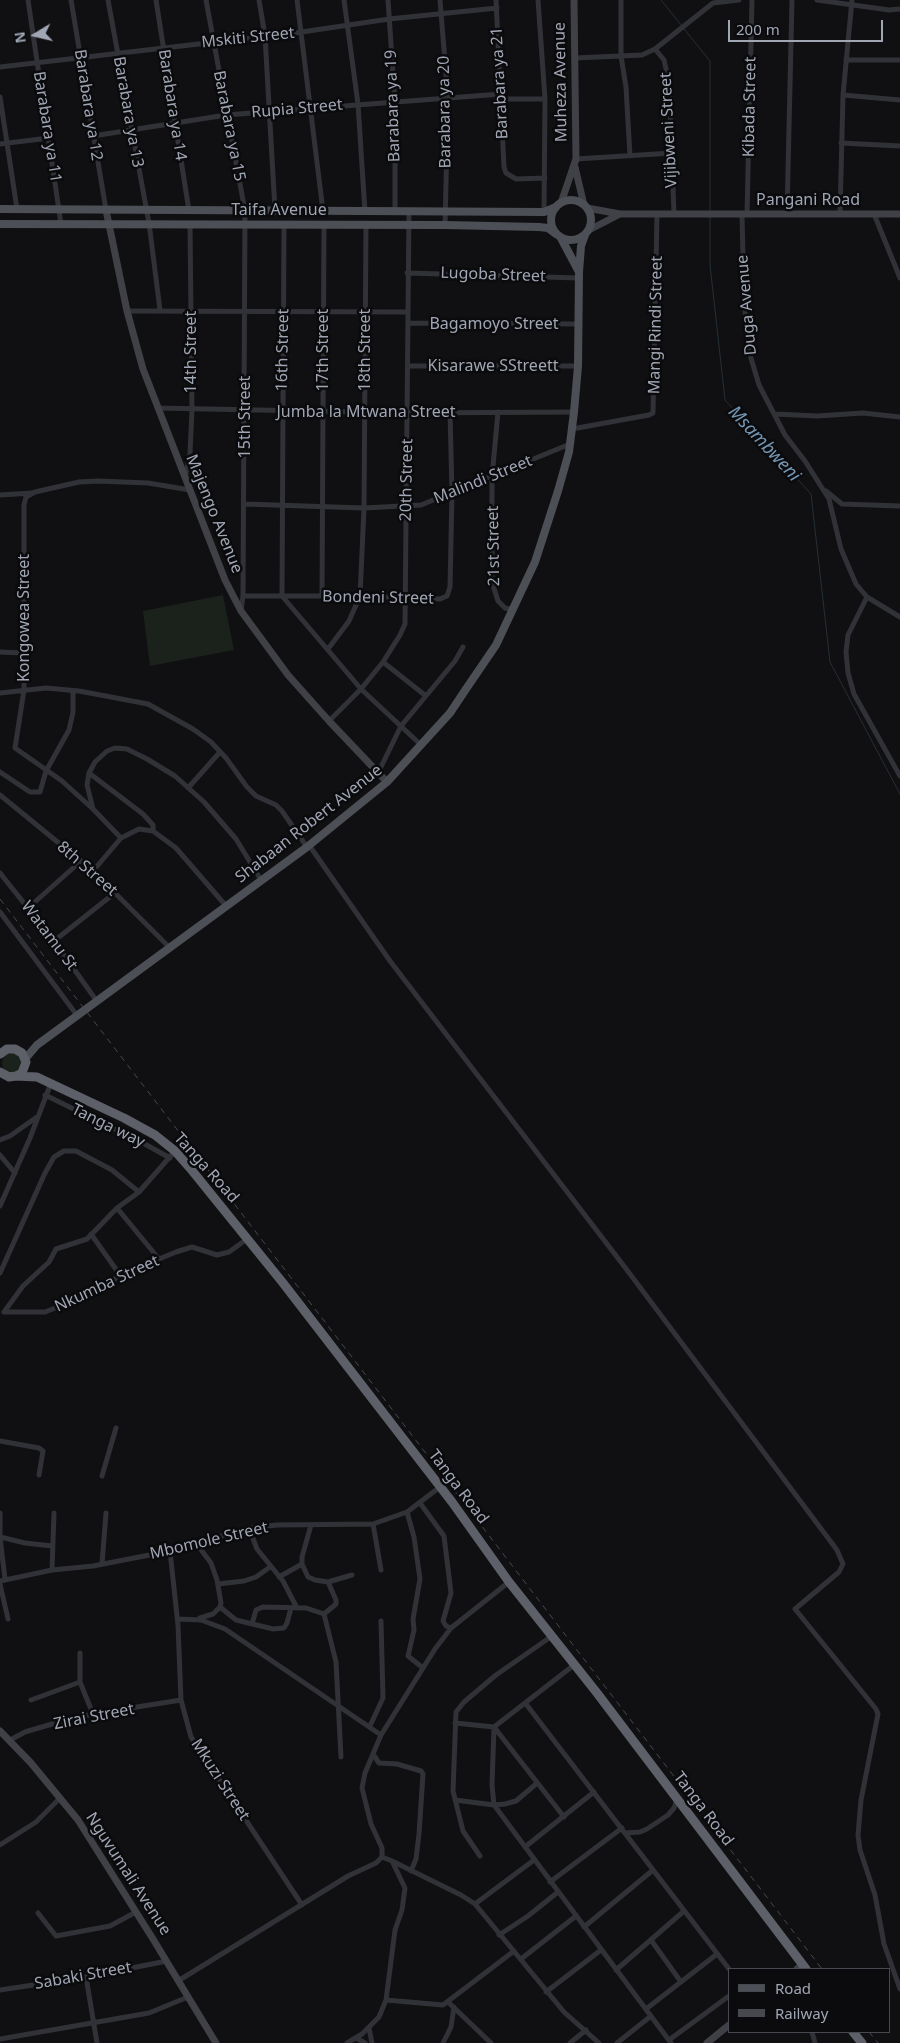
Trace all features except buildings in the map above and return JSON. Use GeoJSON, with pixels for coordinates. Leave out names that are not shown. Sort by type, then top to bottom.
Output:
{"type":"FeatureCollection","features":[{"type":"Feature","properties":{"kind":"highway"},"geometry":{"type":"LineString","coordinates":[[6,1050],[22,1053],[31,1072],[37,1077]]}},
{"type":"Feature","properties":{"kind":"highway"},"geometry":{"type":"LineString","coordinates":[[8,1077],[22,1073],[26,1060]]}},
{"type":"Feature","properties":{"kind":"highway"},"geometry":{"type":"LineString","coordinates":[[0,1072],[8,1077],[37,1077]]}},
{"type":"Feature","properties":{"kind":"highway","name":"Tanga Road"},"geometry":{"type":"LineString","coordinates":[[37,1077],[124,1118],[155,1135],[247,1239],[440,1487],[509,1582],[677,1800],[802,1968]]}},
{"type":"Feature","properties":{"kind":"main road"},"geometry":{"type":"LineString","coordinates":[[559,236],[574,240],[587,232],[591,218],[586,206],[573,200],[559,205],[552,217],[552,223],[579,275]]}},
{"type":"Feature","properties":{"kind":"main road","name":"Taifa Avenue"},"geometry":{"type":"LineString","coordinates":[[0,209],[544,212],[559,205]]}},
{"type":"Feature","properties":{"kind":"main road","name":"Taifa Avenue"},"geometry":{"type":"LineString","coordinates":[[0,224],[409,224],[539,227],[548,228],[559,236]]}},
{"type":"Feature","properties":{"kind":"main road","name":"Shabaan Robert Avenue"},"geometry":{"type":"LineString","coordinates":[[36,1044],[227,907],[308,846],[387,782],[450,713],[496,645],[535,562],[550,522],[570,444],[572,429],[578,366],[581,246],[587,232]]}},
{"type":"Feature","properties":{"kind":"main road"},"geometry":{"type":"LineString","coordinates":[[6,1050],[36,1044]]}},
{"type":"Feature","properties":{"kind":"main road"},"geometry":{"type":"LineString","coordinates":[[26,1060],[36,1044]]}},
{"type":"Feature","properties":{"kind":"street","name":"Barabara ya 11"},"geometry":{"type":"LineString","coordinates":[[28,0],[61,224]]}},
{"type":"Feature","properties":{"kind":"street","name":"Barabara ya 12"},"geometry":{"type":"LineString","coordinates":[[71,0],[106,210]]}},
{"type":"Feature","properties":{"kind":"street","name":"Barabara ya 13"},"geometry":{"type":"LineString","coordinates":[[108,0],[130,129],[147,210],[160,310]]}},
{"type":"Feature","properties":{"kind":"street","name":"Barabara ya 14"},"geometry":{"type":"LineString","coordinates":[[156,0],[189,210]]}},
{"type":"Feature","properties":{"kind":"street","name":"Barabara ya 15"},"geometry":{"type":"LineString","coordinates":[[206,0],[245,211],[245,223]]}},
{"type":"Feature","properties":{"kind":"street"},"geometry":{"type":"LineString","coordinates":[[259,0],[265,36],[275,210]]}},
{"type":"Feature","properties":{"kind":"street"},"geometry":{"type":"LineString","coordinates":[[297,0],[322,211]]}},
{"type":"Feature","properties":{"kind":"street"},"geometry":{"type":"LineString","coordinates":[[344,0],[358,104],[365,212]]}},
{"type":"Feature","properties":{"kind":"street","name":"Barabara ya 19"},"geometry":{"type":"LineString","coordinates":[[388,0],[396,103],[395,211]]}},
{"type":"Feature","properties":{"kind":"street","name":"Barabara ya 20"},"geometry":{"type":"LineString","coordinates":[[440,0],[448,99],[444,225]]}},
{"type":"Feature","properties":{"kind":"street","name":"Barabara ya 21"},"geometry":{"type":"LineString","coordinates":[[496,0],[504,166],[506,173],[511,177],[545,178]]}},
{"type":"Feature","properties":{"kind":"street"},"geometry":{"type":"LineString","coordinates":[[538,0],[546,99],[544,212]]}},
{"type":"Feature","properties":{"kind":"street","name":"Muheza Avenue"},"geometry":{"type":"LineString","coordinates":[[574,0],[575,162]]}},
{"type":"Feature","properties":{"kind":"street"},"geometry":{"type":"LineString","coordinates":[[621,0],[621,56],[626,87],[630,156]]}},
{"type":"Feature","properties":{"kind":"street"},"geometry":{"type":"LineString","coordinates":[[575,58],[642,55],[654,49],[713,3],[739,0]]}},
{"type":"Feature","properties":{"kind":"street","name":"Kibada Street"},"geometry":{"type":"LineString","coordinates":[[744,215],[752,0]]}},
{"type":"Feature","properties":{"kind":"street"},"geometry":{"type":"LineString","coordinates":[[787,214],[792,0]]}},
{"type":"Feature","properties":{"kind":"street"},"geometry":{"type":"LineString","coordinates":[[817,0],[852,2],[889,10],[900,9]]}},
{"type":"Feature","properties":{"kind":"street"},"geometry":{"type":"LineString","coordinates":[[840,214],[843,95],[852,2]]}},
{"type":"Feature","properties":{"kind":"street","name":"Mskiti Street"},"geometry":{"type":"LineString","coordinates":[[0,67],[302,32],[389,19],[497,8]]}},
{"type":"Feature","properties":{"kind":"street","name":"Vijibweni Street"},"geometry":{"type":"LineString","coordinates":[[654,49],[664,60],[667,73],[674,214]]}},
{"type":"Feature","properties":{"kind":"street"},"geometry":{"type":"LineString","coordinates":[[846,60],[900,60]]}},
{"type":"Feature","properties":{"kind":"street"},"geometry":{"type":"LineString","coordinates":[[843,95],[900,100]]}},
{"type":"Feature","properties":{"kind":"street"},"geometry":{"type":"LineString","coordinates":[[0,97],[17,209]]}},
{"type":"Feature","properties":{"kind":"street","name":"Rupia Street"},"geometry":{"type":"LineString","coordinates":[[93,136],[226,115],[358,104],[501,97],[546,99]]}},
{"type":"Feature","properties":{"kind":"street"},"geometry":{"type":"LineString","coordinates":[[0,144],[49,138]]}},
{"type":"Feature","properties":{"kind":"street"},"geometry":{"type":"LineString","coordinates":[[841,143],[900,146]]}},
{"type":"Feature","properties":{"kind":"street"},"geometry":{"type":"LineString","coordinates":[[575,162],[672,153]]}},
{"type":"Feature","properties":{"kind":"street"},"geometry":{"type":"LineString","coordinates":[[559,205],[575,162]]}},
{"type":"Feature","properties":{"kind":"street"},"geometry":{"type":"LineString","coordinates":[[575,162],[581,198],[586,206]]}},
{"type":"Feature","properties":{"kind":"street","name":"Pangani Road"},"geometry":{"type":"LineString","coordinates":[[586,206],[620,214],[900,214]]}},
{"type":"Feature","properties":{"kind":"street","name":"Majengo Avenue"},"geometry":{"type":"LineString","coordinates":[[106,210],[143,369],[225,580],[241,611],[288,675],[328,722],[387,782]]}},
{"type":"Feature","properties":{"kind":"street","name":"20th Street"},"geometry":{"type":"LineString","coordinates":[[328,722],[361,689],[383,662],[400,636],[405,624],[409,366],[407,273],[409,211]]}},
{"type":"Feature","properties":{"kind":"street"},"geometry":{"type":"LineString","coordinates":[[587,232],[611,217],[620,214]]}},
{"type":"Feature","properties":{"kind":"street","name":"Mangi Rindi Street"},"geometry":{"type":"LineString","coordinates":[[572,429],[649,416],[653,413],[657,214]]}},
{"type":"Feature","properties":{"kind":"street"},"geometry":{"type":"LineString","coordinates":[[874,214],[900,278]]}},
{"type":"Feature","properties":{"kind":"street","name":"Duga Avenue"},"geometry":{"type":"LineString","coordinates":[[744,215],[744,298],[748,348],[760,385],[785,435],[824,489],[829,499],[844,557],[856,584],[867,597],[900,618]]}},
{"type":"Feature","properties":{"kind":"street","name":"14th Street"},"geometry":{"type":"LineString","coordinates":[[185,480],[190,453],[192,410],[190,223]]}},
{"type":"Feature","properties":{"kind":"street","name":"15th Street"},"geometry":{"type":"LineString","coordinates":[[241,611],[243,596],[245,411],[245,223]]}},
{"type":"Feature","properties":{"kind":"street","name":"16th Street"},"geometry":{"type":"LineString","coordinates":[[282,596],[284,224]]}},
{"type":"Feature","properties":{"kind":"street","name":"17th Street"},"geometry":{"type":"LineString","coordinates":[[322,596],[324,224]]}},
{"type":"Feature","properties":{"kind":"street","name":"18th Street"},"geometry":{"type":"LineString","coordinates":[[328,649],[350,621],[360,596],[364,508],[366,224]]}},
{"type":"Feature","properties":{"kind":"street","name":"Lugoba Street"},"geometry":{"type":"LineString","coordinates":[[407,273],[579,275]]}},
{"type":"Feature","properties":{"kind":"street","name":"Bagamoyo Street"},"geometry":{"type":"LineString","coordinates":[[128,311],[407,312]]}},
{"type":"Feature","properties":{"kind":"street","name":"Bagamoyo Street"},"geometry":{"type":"LineString","coordinates":[[408,323],[580,324]]}},
{"type":"Feature","properties":{"kind":"street","name":"Kisarawe SStreett"},"geometry":{"type":"LineString","coordinates":[[409,366],[578,366]]}},
{"type":"Feature","properties":{"kind":"street","name":"Jumba la Mtwana Street"},"geometry":{"type":"LineString","coordinates":[[157,408],[408,413],[574,412]]}},
{"type":"Feature","properties":{"kind":"street","name":"Bondeni Street"},"geometry":{"type":"LineString","coordinates":[[243,596],[360,596],[440,599],[447,596],[450,587],[452,493],[450,412]]}},
{"type":"Feature","properties":{"kind":"street","name":"21st Street"},"geometry":{"type":"LineString","coordinates":[[498,412],[492,476],[492,582],[498,601],[505,608],[513,610]]}},
{"type":"Feature","properties":{"kind":"street"},"geometry":{"type":"LineString","coordinates":[[775,414],[817,416],[864,413],[900,417]]}},
{"type":"Feature","properties":{"kind":"street","name":"Malindi Street"},"geometry":{"type":"LineString","coordinates":[[244,504],[364,508],[420,505],[570,444]]}},
{"type":"Feature","properties":{"kind":"street"},"geometry":{"type":"LineString","coordinates":[[0,495],[34,492],[80,482],[98,481],[148,483],[190,490]]}},
{"type":"Feature","properties":{"kind":"street"},"geometry":{"type":"LineString","coordinates":[[824,489],[842,504],[900,506]]}},
{"type":"Feature","properties":{"kind":"street","name":"Kongowea Street"},"geometry":{"type":"LineString","coordinates":[[34,492],[26,497],[24,505],[24,690],[16,748],[46,771]]}},
{"type":"Feature","properties":{"kind":"street"},"geometry":{"type":"LineString","coordinates":[[282,596],[361,689],[420,744]]}},
{"type":"Feature","properties":{"kind":"street"},"geometry":{"type":"LineString","coordinates":[[867,597],[848,635],[846,652],[848,673],[854,694],[900,776]]}},
{"type":"Feature","properties":{"kind":"street"},"geometry":{"type":"LineString","coordinates":[[378,773],[401,726],[455,661],[463,646]]}},
{"type":"Feature","properties":{"kind":"street"},"geometry":{"type":"LineString","coordinates":[[0,652],[23,653]]}},
{"type":"Feature","properties":{"kind":"street"},"geometry":{"type":"LineString","coordinates":[[383,662],[426,696]]}},
{"type":"Feature","properties":{"kind":"street"},"geometry":{"type":"LineString","coordinates":[[0,693],[46,688],[73,690],[148,704],[192,728],[211,742],[251,791],[282,811],[390,961],[627,1270],[837,1550],[843,1564],[839,1572],[796,1609],[876,1709],[878,1714],[861,1800],[858,1835],[860,1850],[875,1895],[884,1944],[900,1989]]}},
{"type":"Feature","properties":{"kind":"street"},"geometry":{"type":"LineString","coordinates":[[0,772],[30,792],[40,792],[46,771],[69,730],[73,712],[73,690]]}},
{"type":"Feature","properties":{"kind":"street"},"geometry":{"type":"LineString","coordinates":[[93,809],[87,785],[89,773],[95,762],[107,751],[115,748],[127,750],[175,776],[204,802],[236,839],[261,880]]}},
{"type":"Feature","properties":{"kind":"street"},"geometry":{"type":"LineString","coordinates":[[188,788],[220,752]]}},
{"type":"Feature","properties":{"kind":"street"},"geometry":{"type":"LineString","coordinates":[[46,771],[62,781],[121,838]]}},
{"type":"Feature","properties":{"kind":"street"},"geometry":{"type":"LineString","coordinates":[[89,773],[143,814],[153,825],[153,831]]}},
{"type":"Feature","properties":{"kind":"street","name":"8th Street"},"geometry":{"type":"LineString","coordinates":[[0,795],[93,871],[170,948]]}},
{"type":"Feature","properties":{"kind":"street"},"geometry":{"type":"LineString","coordinates":[[93,871],[121,838],[139,829],[153,831],[176,848],[227,907]]}},
{"type":"Feature","properties":{"kind":"street"},"geometry":{"type":"LineString","coordinates":[[28,908],[81,861]]}},
{"type":"Feature","properties":{"kind":"street","name":"Watamu St"},"geometry":{"type":"LineString","coordinates":[[0,873],[54,941],[96,1000]]}},
{"type":"Feature","properties":{"kind":"street"},"geometry":{"type":"LineString","coordinates":[[54,941],[116,892]]}},
{"type":"Feature","properties":{"kind":"street"},"geometry":{"type":"LineString","coordinates":[[0,912],[76,1014]]}},
{"type":"Feature","properties":{"kind":"street"},"geometry":{"type":"LineString","coordinates":[[0,1206],[51,1083]]}},
{"type":"Feature","properties":{"kind":"street","name":"Tanga way"},"geometry":{"type":"LineString","coordinates":[[45,1095],[143,1143],[172,1155]]}},
{"type":"Feature","properties":{"kind":"street"},"geometry":{"type":"LineString","coordinates":[[0,1140],[10,1136],[37,1117]]}},
{"type":"Feature","properties":{"kind":"street"},"geometry":{"type":"LineString","coordinates":[[0,1273],[45,1172],[54,1157],[64,1151],[76,1151],[112,1170],[139,1192]]}},
{"type":"Feature","properties":{"kind":"street"},"geometry":{"type":"LineString","coordinates":[[0,1155],[15,1173]]}},
{"type":"Feature","properties":{"kind":"street"},"geometry":{"type":"LineString","coordinates":[[2,1311],[23,1286],[48,1262],[56,1249],[87,1239],[117,1208],[139,1192],[172,1155]]}},
{"type":"Feature","properties":{"kind":"street"},"geometry":{"type":"LineString","coordinates":[[117,1208],[160,1258]]}},
{"type":"Feature","properties":{"kind":"street"},"geometry":{"type":"LineString","coordinates":[[91,1234],[120,1275]]}},
{"type":"Feature","properties":{"kind":"street","name":"Nkumba Street"},"geometry":{"type":"LineString","coordinates":[[2,1311],[45,1312],[93,1293],[110,1284],[120,1275],[160,1258],[192,1247],[217,1254],[228,1252],[247,1239]]}},
{"type":"Feature","properties":{"kind":"street"},"geometry":{"type":"LineString","coordinates":[[102,1476],[116,1428]]}},
{"type":"Feature","properties":{"kind":"street"},"geometry":{"type":"LineString","coordinates":[[0,1441],[39,1448],[43,1451],[39,1475]]}},
{"type":"Feature","properties":{"kind":"street","name":"Mbomole Street"},"geometry":{"type":"LineString","coordinates":[[2,1581],[52,1570],[102,1564],[170,1551],[249,1528],[373,1524],[408,1512],[440,1487]]}},
{"type":"Feature","properties":{"kind":"street"},"geometry":{"type":"LineString","coordinates":[[420,1504],[444,1536],[451,1593],[443,1620],[446,1626],[451,1628]]}},
{"type":"Feature","properties":{"kind":"street"},"geometry":{"type":"LineString","coordinates":[[408,1512],[420,1579],[413,1619],[414,1630],[408,1656],[423,1668]]}},
{"type":"Feature","properties":{"kind":"street"},"geometry":{"type":"LineString","coordinates":[[0,1513],[2,1581],[8,1619]]}},
{"type":"Feature","properties":{"kind":"street"},"geometry":{"type":"LineString","coordinates":[[52,1570],[54,1513]]}},
{"type":"Feature","properties":{"kind":"street"},"geometry":{"type":"LineString","coordinates":[[102,1564],[106,1514]]}},
{"type":"Feature","properties":{"kind":"street"},"geometry":{"type":"LineString","coordinates":[[373,1524],[381,1570]]}},
{"type":"Feature","properties":{"kind":"street"},"geometry":{"type":"LineString","coordinates":[[311,1525],[302,1557],[302,1564],[308,1577],[328,1582],[352,1575]]}},
{"type":"Feature","properties":{"kind":"street"},"geometry":{"type":"LineString","coordinates":[[249,1528],[256,1548],[279,1577],[297,1608]]}},
{"type":"Feature","properties":{"kind":"street"},"geometry":{"type":"LineString","coordinates":[[0,1537],[25,1543],[52,1546]]}},
{"type":"Feature","properties":{"kind":"street"},"geometry":{"type":"LineString","coordinates":[[196,1543],[211,1563],[218,1584],[220,1607],[236,1620],[274,1629],[284,1628],[291,1608]]}},
{"type":"Feature","properties":{"kind":"street","name":"Mkuzi Street"},"geometry":{"type":"LineString","coordinates":[[170,1551],[177,1618],[181,1700],[191,1737],[302,1905]]}},
{"type":"Feature","properties":{"kind":"street"},"geometry":{"type":"LineString","coordinates":[[279,1577],[302,1564]]}},
{"type":"Feature","properties":{"kind":"street"},"geometry":{"type":"LineString","coordinates":[[218,1584],[244,1581],[256,1577],[270,1567]]}},
{"type":"Feature","properties":{"kind":"street"},"geometry":{"type":"LineString","coordinates":[[324,1614],[336,1604],[328,1582]]}},
{"type":"Feature","properties":{"kind":"street"},"geometry":{"type":"LineString","coordinates":[[178,1981],[348,1876],[376,1863],[382,1857],[382,1848],[371,1824],[362,1788],[365,1772],[372,1754],[423,1668],[451,1628],[509,1582]]}},
{"type":"Feature","properties":{"kind":"street"},"geometry":{"type":"LineString","coordinates":[[197,1619],[212,1614],[220,1607]]}},
{"type":"Feature","properties":{"kind":"street"},"geometry":{"type":"LineString","coordinates":[[252,1624],[258,1608],[306,1608],[324,1614]]}},
{"type":"Feature","properties":{"kind":"street"},"geometry":{"type":"LineString","coordinates":[[324,1614],[336,1662],[340,1705],[341,1757]]}},
{"type":"Feature","properties":{"kind":"street"},"geometry":{"type":"LineString","coordinates":[[177,1618],[197,1619],[225,1629],[382,1735]]}},
{"type":"Feature","properties":{"kind":"street"},"geometry":{"type":"LineString","coordinates":[[370,1726],[383,1698],[380,1621]]}},
{"type":"Feature","properties":{"kind":"street"},"geometry":{"type":"LineString","coordinates":[[480,1856],[463,1831],[453,1791],[456,1712],[464,1702],[508,1666],[552,1636]]}},
{"type":"Feature","properties":{"kind":"street"},"geometry":{"type":"LineString","coordinates":[[80,1653],[80,1682],[93,1714]]}},
{"type":"Feature","properties":{"kind":"street"},"geometry":{"type":"LineString","coordinates":[[455,1724],[494,1727],[574,1665]]}},
{"type":"Feature","properties":{"kind":"street"},"geometry":{"type":"LineString","coordinates":[[31,1700],[80,1682]]}},
{"type":"Feature","properties":{"kind":"street","name":"Zirai Street"},"geometry":{"type":"LineString","coordinates":[[10,1740],[25,1732],[93,1714],[181,1700]]}},
{"type":"Feature","properties":{"kind":"street"},"geometry":{"type":"LineString","coordinates":[[526,1704],[728,1968]]}},
{"type":"Feature","properties":{"kind":"street"},"geometry":{"type":"LineString","coordinates":[[494,1727],[536,1784],[564,1817]]}},
{"type":"Feature","properties":{"kind":"street"},"geometry":{"type":"LineString","coordinates":[[494,1727],[492,1785],[494,1805],[670,2041],[728,1997]]}},
{"type":"Feature","properties":{"kind":"street","name":"Nguvumali Avenue"},"geometry":{"type":"LineString","coordinates":[[0,1731],[10,1740],[78,1820],[216,2043]]}},
{"type":"Feature","properties":{"kind":"street"},"geometry":{"type":"LineString","coordinates":[[372,1754],[379,1763],[397,1764],[421,1771],[423,1774],[420,1834],[416,1859],[411,1871]]}},
{"type":"Feature","properties":{"kind":"street"},"geometry":{"type":"LineString","coordinates":[[455,1800],[494,1805],[505,1804],[516,1801],[536,1784]]}},
{"type":"Feature","properties":{"kind":"street"},"geometry":{"type":"LineString","coordinates":[[525,1848],[594,1792]]}},
{"type":"Feature","properties":{"kind":"street"},"geometry":{"type":"LineString","coordinates":[[0,1846],[36,1822],[60,1798]]}},
{"type":"Feature","properties":{"kind":"street"},"geometry":{"type":"LineString","coordinates":[[550,1882],[624,1830],[640,1832],[647,1829],[668,1815],[674,1808],[677,1800]]}},
{"type":"Feature","properties":{"kind":"street"},"geometry":{"type":"LineString","coordinates":[[382,1857],[461,1894],[475,1904],[546,1992],[564,2012],[599,2043]]}},
{"type":"Feature","properties":{"kind":"street"},"geometry":{"type":"LineString","coordinates":[[475,1904],[534,1860]]}},
{"type":"Feature","properties":{"kind":"street"},"geometry":{"type":"LineString","coordinates":[[347,2043],[369,2028],[379,2017],[386,2000],[395,1930],[402,1910],[405,1888],[392,1861]]}},
{"type":"Feature","properties":{"kind":"street"},"geometry":{"type":"LineString","coordinates":[[584,1927],[653,1870]]}},
{"type":"Feature","properties":{"kind":"street"},"geometry":{"type":"LineString","coordinates":[[500,1935],[558,1892]]}},
{"type":"Feature","properties":{"kind":"street"},"geometry":{"type":"LineString","coordinates":[[616,1970],[684,1911]]}},
{"type":"Feature","properties":{"kind":"street"},"geometry":{"type":"LineString","coordinates":[[38,1913],[56,1936],[110,1926],[136,1912]]}},
{"type":"Feature","properties":{"kind":"street"},"geometry":{"type":"LineString","coordinates":[[521,1959],[576,1916]]}},
{"type":"Feature","properties":{"kind":"street"},"geometry":{"type":"LineString","coordinates":[[651,1940],[681,1982]]}},
{"type":"Feature","properties":{"kind":"street"},"geometry":{"type":"LineString","coordinates":[[546,1992],[601,1950]]}},
{"type":"Feature","properties":{"kind":"street"},"geometry":{"type":"LineString","coordinates":[[386,2000],[437,2006],[448,2002],[514,1951]]}},
{"type":"Feature","properties":{"kind":"street"},"geometry":{"type":"LineString","coordinates":[[646,2009],[717,1954]]}},
{"type":"Feature","properties":{"kind":"street","name":"Sabaki Street"},"geometry":{"type":"LineString","coordinates":[[0,1990],[86,1977],[167,1961]]}},
{"type":"Feature","properties":{"kind":"street"},"geometry":{"type":"LineString","coordinates":[[86,1977],[97,2043]]}},
{"type":"Feature","properties":{"kind":"street"},"geometry":{"type":"LineString","coordinates":[[0,2039],[149,2012],[188,1997]]}},
{"type":"Feature","properties":{"kind":"street"},"geometry":{"type":"LineString","coordinates":[[448,2002],[491,2043]]}},
{"type":"Feature","properties":{"kind":"street"},"geometry":{"type":"LineString","coordinates":[[443,2043],[451,2027],[454,2007]]}},
{"type":"Feature","properties":{"kind":"street"},"geometry":{"type":"LineString","coordinates":[[617,2043],[651,2016]]}},
{"type":"Feature","properties":{"kind":"street"},"geometry":{"type":"LineString","coordinates":[[707,2043],[728,2026]]}},
{"type":"Feature","properties":{"kind":"street"},"geometry":{"type":"LineString","coordinates":[[369,2028],[372,2043]]}},
{"type":"Feature","properties":{"kind":"street"},"geometry":{"type":"LineString","coordinates":[[570,2043],[586,2030]]}},
{"type":"Feature","properties":{"kind":"street"},"geometry":{"type":"LineString","coordinates":[[356,2038],[365,2043]]}},
{"type":"Feature","properties":{"kind":"shaded area"},"geometry":{"type":"Polygon","coordinates":[[[223,595],[234,650],[150,666],[143,611],[223,595]]]}},
{"type":"Feature","properties":{"kind":"shaded area"},"geometry":{"type":"Polygon","coordinates":[[[12,1053],[19,1056],[22,1063],[19,1070],[12,1073],[5,1070],[2,1063],[5,1056],[12,1053]]]}},
{"type":"Feature","properties":{"kind":"waterway","name":"Msambweni"},"geometry":{"type":"LineString","coordinates":[[661,0],[682,26]]}},
{"type":"Feature","properties":{"kind":"waterway","name":"Msambweni"},"geometry":{"type":"LineString","coordinates":[[684,29],[710,61],[710,211]]}},
{"type":"Feature","properties":{"kind":"waterway","name":"Msambweni"},"geometry":{"type":"LineString","coordinates":[[710,217],[710,265],[725,400],[811,494],[830,662],[900,794]]}},
{"type":"Feature","properties":{"kind":"railway"},"geometry":{"type":"LineString","coordinates":[[0,899],[821,1968]]}},
{"type":"Feature","properties":{"kind":"railway"},"geometry":{"type":"LineString","coordinates":[[870,2033],[878,2043]]}}]}
